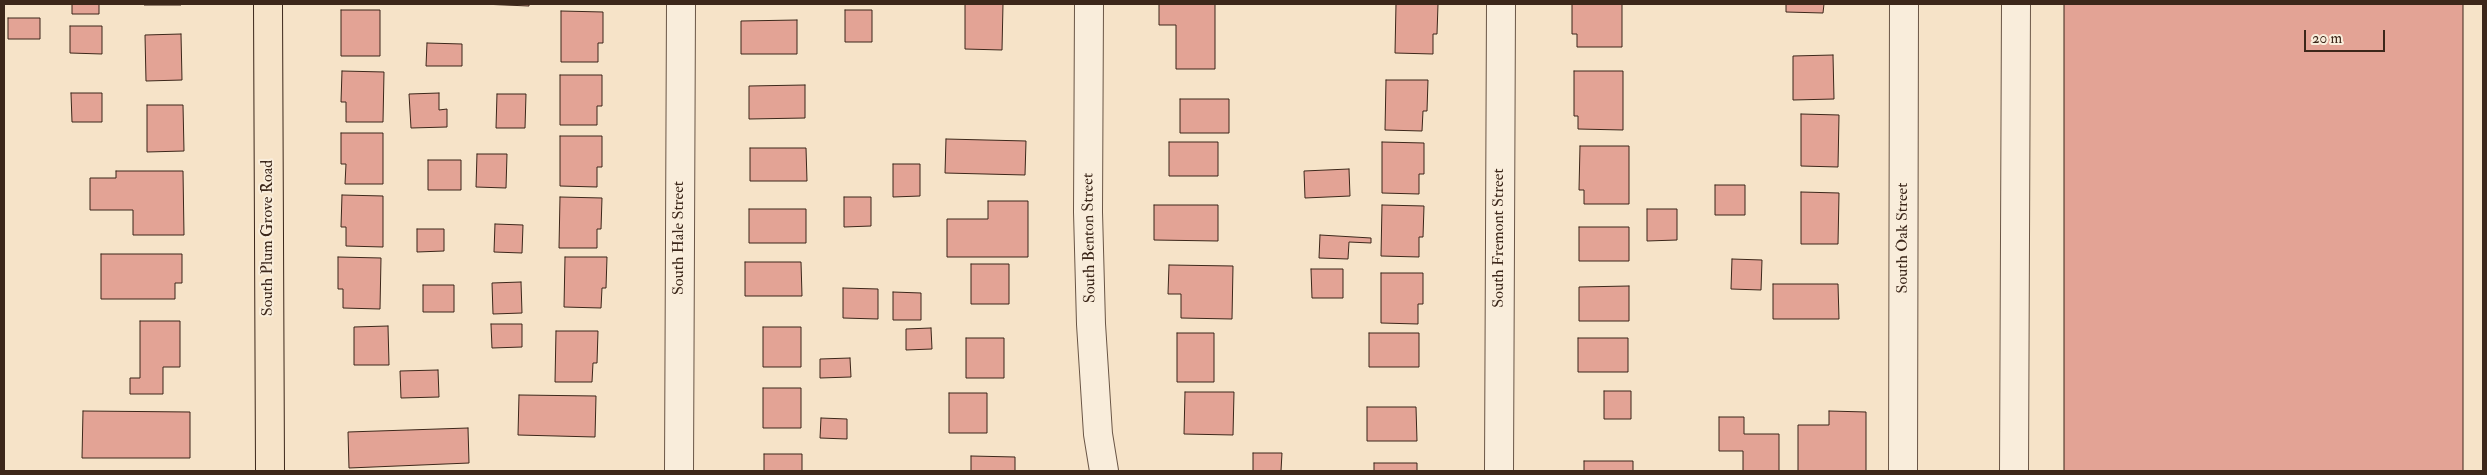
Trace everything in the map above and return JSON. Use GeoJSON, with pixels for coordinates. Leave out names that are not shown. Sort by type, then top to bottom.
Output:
{"type":"FeatureCollection","features":[{"type":"Feature","properties":{"kind":"main road","name":"South Plum Grove Road"},"geometry":{"type":"LineString","coordinates":[[268,4],[270,471]]}},
{"type":"Feature","properties":{"kind":"street","name":"South Hale Street"},"geometry":{"type":"LineString","coordinates":[[679,471],[681,4]]}},
{"type":"Feature","properties":{"kind":"street","name":"South Benton Street"},"geometry":{"type":"LineString","coordinates":[[1089,4],[1088,212],[1091,324],[1098,434],[1104,471]]}},
{"type":"Feature","properties":{"kind":"street","name":"South Fremont Street"},"geometry":{"type":"LineString","coordinates":[[1499,471],[1501,4]]}},
{"type":"Feature","properties":{"kind":"street","name":"South Oak Street"},"geometry":{"type":"LineString","coordinates":[[1904,4],[1904,471]]}},
{"type":"Feature","properties":{"kind":"street"},"geometry":{"type":"LineString","coordinates":[[2014,471],[2016,4]]}},
{"type":"Feature","properties":{"kind":"building"},"geometry":{"type":"Polygon","coordinates":[[[72,4],[99,4],[99,14],[72,14],[72,4]]]}},
{"type":"Feature","properties":{"kind":"building"},"geometry":{"type":"Polygon","coordinates":[[[181,4],[181,5],[144,5],[181,4]]]}},
{"type":"Feature","properties":{"kind":"building"},"geometry":{"type":"Polygon","coordinates":[[[481,4],[529,4],[529,6],[481,4]]]}},
{"type":"Feature","properties":{"kind":"building"},"geometry":{"type":"Polygon","coordinates":[[[965,4],[1003,4],[1002,50],[965,49],[965,4]]]}},
{"type":"Feature","properties":{"kind":"building"},"geometry":{"type":"Polygon","coordinates":[[[1159,4],[1215,4],[1215,69],[1176,69],[1176,25],[1159,25],[1159,4]]]}},
{"type":"Feature","properties":{"kind":"building"},"geometry":{"type":"Polygon","coordinates":[[[1396,4],[1438,4],[1437,34],[1433,34],[1433,54],[1395,53],[1396,4]]]}},
{"type":"Feature","properties":{"kind":"building"},"geometry":{"type":"Polygon","coordinates":[[[1572,4],[1622,4],[1622,47],[1577,47],[1577,34],[1572,34],[1572,4]]]}},
{"type":"Feature","properties":{"kind":"building"},"geometry":{"type":"Polygon","coordinates":[[[1786,4],[1824,4],[1823,13],[1786,12],[1786,4]]]}},
{"type":"Feature","properties":{"kind":"building"},"geometry":{"type":"Polygon","coordinates":[[[2064,4],[2463,4],[2463,471],[2064,471],[2064,4]]]}},
{"type":"Feature","properties":{"kind":"building"},"geometry":{"type":"Polygon","coordinates":[[[341,10],[380,10],[380,56],[341,56],[341,10]]]}},
{"type":"Feature","properties":{"kind":"building"},"geometry":{"type":"Polygon","coordinates":[[[845,10],[872,10],[872,42],[845,42],[845,10]]]}},
{"type":"Feature","properties":{"kind":"building"},"geometry":{"type":"Polygon","coordinates":[[[561,11],[603,12],[603,43],[598,43],[598,62],[561,62],[561,11]]]}},
{"type":"Feature","properties":{"kind":"building"},"geometry":{"type":"Polygon","coordinates":[[[8,18],[40,18],[40,39],[8,39],[8,18]]]}},
{"type":"Feature","properties":{"kind":"building"},"geometry":{"type":"Polygon","coordinates":[[[797,20],[797,54],[741,54],[741,21],[797,20]]]}},
{"type":"Feature","properties":{"kind":"building"},"geometry":{"type":"Polygon","coordinates":[[[70,26],[102,26],[102,54],[70,53],[70,26]]]}},
{"type":"Feature","properties":{"kind":"building"},"geometry":{"type":"Polygon","coordinates":[[[181,34],[182,80],[146,81],[145,35],[181,34]]]}},
{"type":"Feature","properties":{"kind":"building"},"geometry":{"type":"Polygon","coordinates":[[[427,43],[462,44],[462,66],[426,66],[427,43]]]}},
{"type":"Feature","properties":{"kind":"building"},"geometry":{"type":"Polygon","coordinates":[[[1833,55],[1834,99],[1793,100],[1793,56],[1833,55]]]}},
{"type":"Feature","properties":{"kind":"building"},"geometry":{"type":"Polygon","coordinates":[[[342,71],[384,72],[383,122],[346,122],[346,102],[341,102],[342,71]]]}},
{"type":"Feature","properties":{"kind":"building"},"geometry":{"type":"Polygon","coordinates":[[[1574,71],[1623,71],[1623,130],[1578,129],[1578,116],[1574,116],[1574,71]]]}},
{"type":"Feature","properties":{"kind":"building"},"geometry":{"type":"Polygon","coordinates":[[[560,75],[602,75],[602,106],[597,106],[597,125],[560,125],[560,75]]]}},
{"type":"Feature","properties":{"kind":"building"},"geometry":{"type":"Polygon","coordinates":[[[1386,80],[1428,80],[1427,111],[1423,111],[1422,131],[1385,130],[1386,80]]]}},
{"type":"Feature","properties":{"kind":"building"},"geometry":{"type":"Polygon","coordinates":[[[805,85],[805,118],[749,119],[749,86],[805,85]]]}},
{"type":"Feature","properties":{"kind":"building"},"geometry":{"type":"Polygon","coordinates":[[[71,93],[102,93],[102,122],[72,122],[71,93]]]}},
{"type":"Feature","properties":{"kind":"building"},"geometry":{"type":"Polygon","coordinates":[[[439,93],[439,110],[447,109],[447,127],[411,128],[409,94],[439,93]]]}},
{"type":"Feature","properties":{"kind":"building"},"geometry":{"type":"Polygon","coordinates":[[[497,94],[526,94],[525,128],[496,128],[497,94]]]}},
{"type":"Feature","properties":{"kind":"building"},"geometry":{"type":"Polygon","coordinates":[[[1180,99],[1229,99],[1229,133],[1180,133],[1180,99]]]}},
{"type":"Feature","properties":{"kind":"building"},"geometry":{"type":"Polygon","coordinates":[[[147,105],[183,105],[184,151],[147,152],[147,105]]]}},
{"type":"Feature","properties":{"kind":"building"},"geometry":{"type":"Polygon","coordinates":[[[1801,114],[1839,115],[1838,167],[1801,166],[1801,114]]]}},
{"type":"Feature","properties":{"kind":"building"},"geometry":{"type":"Polygon","coordinates":[[[341,133],[383,133],[383,184],[345,184],[346,164],[341,164],[341,133]]]}},
{"type":"Feature","properties":{"kind":"building"},"geometry":{"type":"Polygon","coordinates":[[[560,136],[602,136],[602,167],[597,167],[597,187],[560,186],[560,136]]]}},
{"type":"Feature","properties":{"kind":"building"},"geometry":{"type":"Polygon","coordinates":[[[946,139],[1026,141],[1025,175],[945,173],[946,139]]]}},
{"type":"Feature","properties":{"kind":"building"},"geometry":{"type":"Polygon","coordinates":[[[1169,142],[1218,142],[1218,176],[1169,176],[1169,142]]]}},
{"type":"Feature","properties":{"kind":"building"},"geometry":{"type":"Polygon","coordinates":[[[1382,142],[1424,143],[1424,174],[1419,174],[1419,194],[1382,193],[1382,142]]]}},
{"type":"Feature","properties":{"kind":"building"},"geometry":{"type":"Polygon","coordinates":[[[1580,146],[1629,146],[1629,204],[1584,204],[1584,190],[1579,190],[1580,146]]]}},
{"type":"Feature","properties":{"kind":"building"},"geometry":{"type":"Polygon","coordinates":[[[750,148],[806,148],[807,181],[750,181],[750,148]]]}},
{"type":"Feature","properties":{"kind":"building"},"geometry":{"type":"Polygon","coordinates":[[[477,154],[507,154],[506,188],[476,187],[477,154]]]}},
{"type":"Feature","properties":{"kind":"building"},"geometry":{"type":"Polygon","coordinates":[[[428,160],[461,160],[461,190],[428,190],[428,160]]]}},
{"type":"Feature","properties":{"kind":"building"},"geometry":{"type":"Polygon","coordinates":[[[893,164],[920,164],[920,196],[893,197],[893,164]]]}},
{"type":"Feature","properties":{"kind":"building"},"geometry":{"type":"Polygon","coordinates":[[[1349,169],[1350,196],[1305,198],[1304,171],[1349,169]]]}},
{"type":"Feature","properties":{"kind":"building"},"geometry":{"type":"Polygon","coordinates":[[[116,171],[183,171],[184,235],[133,235],[133,210],[90,210],[90,178],[116,178],[116,171]]]}},
{"type":"Feature","properties":{"kind":"building"},"geometry":{"type":"Polygon","coordinates":[[[1715,185],[1745,185],[1745,215],[1715,215],[1715,185]]]}},
{"type":"Feature","properties":{"kind":"building"},"geometry":{"type":"Polygon","coordinates":[[[1801,192],[1839,193],[1838,244],[1801,244],[1801,192]]]}},
{"type":"Feature","properties":{"kind":"building"},"geometry":{"type":"Polygon","coordinates":[[[342,195],[383,196],[383,247],[346,246],[346,227],[341,227],[342,195]]]}},
{"type":"Feature","properties":{"kind":"building"},"geometry":{"type":"Polygon","coordinates":[[[560,197],[602,198],[601,229],[597,229],[597,248],[559,248],[560,197]]]}},
{"type":"Feature","properties":{"kind":"building"},"geometry":{"type":"Polygon","coordinates":[[[844,197],[871,197],[871,226],[844,227],[844,197]]]}},
{"type":"Feature","properties":{"kind":"building"},"geometry":{"type":"Polygon","coordinates":[[[988,201],[1028,201],[1028,257],[947,257],[947,219],[988,219],[988,201]]]}},
{"type":"Feature","properties":{"kind":"building"},"geometry":{"type":"Polygon","coordinates":[[[1154,205],[1218,205],[1218,241],[1154,240],[1154,205]]]}},
{"type":"Feature","properties":{"kind":"building"},"geometry":{"type":"Polygon","coordinates":[[[1382,205],[1424,206],[1423,237],[1419,237],[1419,257],[1381,256],[1382,205]]]}},
{"type":"Feature","properties":{"kind":"building"},"geometry":{"type":"Polygon","coordinates":[[[749,209],[806,209],[806,243],[749,243],[749,209]]]}},
{"type":"Feature","properties":{"kind":"building"},"geometry":{"type":"Polygon","coordinates":[[[1647,209],[1677,209],[1677,240],[1647,241],[1647,209]]]}},
{"type":"Feature","properties":{"kind":"building"},"geometry":{"type":"Polygon","coordinates":[[[495,224],[523,225],[522,253],[494,252],[495,224]]]}},
{"type":"Feature","properties":{"kind":"building"},"geometry":{"type":"Polygon","coordinates":[[[1579,227],[1629,227],[1629,261],[1579,261],[1579,227]]]}},
{"type":"Feature","properties":{"kind":"building"},"geometry":{"type":"Polygon","coordinates":[[[417,229],[444,229],[444,251],[417,252],[417,229]]]}},
{"type":"Feature","properties":{"kind":"building"},"geometry":{"type":"Polygon","coordinates":[[[1320,235],[1371,238],[1371,243],[1349,242],[1348,259],[1319,258],[1320,235]]]}},
{"type":"Feature","properties":{"kind":"building"},"geometry":{"type":"Polygon","coordinates":[[[101,254],[182,254],[182,283],[175,283],[175,299],[101,299],[101,254]]]}},
{"type":"Feature","properties":{"kind":"building"},"geometry":{"type":"Polygon","coordinates":[[[338,257],[381,258],[380,309],[343,308],[343,289],[338,289],[338,257]]]}},
{"type":"Feature","properties":{"kind":"building"},"geometry":{"type":"Polygon","coordinates":[[[565,257],[607,257],[606,288],[602,288],[601,308],[564,307],[565,257]]]}},
{"type":"Feature","properties":{"kind":"building"},"geometry":{"type":"Polygon","coordinates":[[[1732,259],[1762,260],[1761,290],[1731,289],[1732,259]]]}},
{"type":"Feature","properties":{"kind":"building"},"geometry":{"type":"Polygon","coordinates":[[[745,262],[801,262],[802,296],[745,296],[745,262]]]}},
{"type":"Feature","properties":{"kind":"building"},"geometry":{"type":"Polygon","coordinates":[[[971,264],[1009,264],[1009,304],[971,304],[971,264]]]}},
{"type":"Feature","properties":{"kind":"building"},"geometry":{"type":"Polygon","coordinates":[[[1169,265],[1233,266],[1232,319],[1181,318],[1181,294],[1168,294],[1169,265]]]}},
{"type":"Feature","properties":{"kind":"building"},"geometry":{"type":"Polygon","coordinates":[[[1311,269],[1343,269],[1343,298],[1312,298],[1311,269]]]}},
{"type":"Feature","properties":{"kind":"building"},"geometry":{"type":"Polygon","coordinates":[[[1381,273],[1423,273],[1423,304],[1418,304],[1418,324],[1381,323],[1381,273]]]}},
{"type":"Feature","properties":{"kind":"building"},"geometry":{"type":"Polygon","coordinates":[[[521,282],[522,313],[493,314],[492,283],[521,282]]]}},
{"type":"Feature","properties":{"kind":"building"},"geometry":{"type":"Polygon","coordinates":[[[1773,284],[1838,284],[1839,319],[1773,319],[1773,284]]]}},
{"type":"Feature","properties":{"kind":"building"},"geometry":{"type":"Polygon","coordinates":[[[423,285],[454,285],[454,312],[423,312],[423,285]]]}},
{"type":"Feature","properties":{"kind":"building"},"geometry":{"type":"Polygon","coordinates":[[[1629,286],[1629,321],[1579,321],[1579,287],[1629,286]]]}},
{"type":"Feature","properties":{"kind":"building"},"geometry":{"type":"Polygon","coordinates":[[[843,288],[878,289],[878,319],[843,318],[843,288]]]}},
{"type":"Feature","properties":{"kind":"building"},"geometry":{"type":"Polygon","coordinates":[[[893,292],[921,293],[921,320],[893,320],[893,292]]]}},
{"type":"Feature","properties":{"kind":"building"},"geometry":{"type":"Polygon","coordinates":[[[140,321],[180,321],[180,367],[163,367],[163,394],[130,394],[130,378],[140,378],[140,321]]]}},
{"type":"Feature","properties":{"kind":"building"},"geometry":{"type":"Polygon","coordinates":[[[491,324],[522,324],[522,347],[492,348],[491,324]]]}},
{"type":"Feature","properties":{"kind":"building"},"geometry":{"type":"Polygon","coordinates":[[[388,326],[389,365],[354,365],[354,327],[388,326]]]}},
{"type":"Feature","properties":{"kind":"building"},"geometry":{"type":"Polygon","coordinates":[[[763,327],[801,327],[801,367],[763,367],[763,327]]]}},
{"type":"Feature","properties":{"kind":"building"},"geometry":{"type":"Polygon","coordinates":[[[931,328],[932,349],[906,350],[906,329],[931,328]]]}},
{"type":"Feature","properties":{"kind":"building"},"geometry":{"type":"Polygon","coordinates":[[[556,331],[598,331],[597,363],[593,363],[592,382],[555,382],[556,331]]]}},
{"type":"Feature","properties":{"kind":"building"},"geometry":{"type":"Polygon","coordinates":[[[1177,333],[1214,333],[1214,382],[1177,382],[1177,333]]]}},
{"type":"Feature","properties":{"kind":"building"},"geometry":{"type":"Polygon","coordinates":[[[1369,333],[1419,333],[1419,367],[1369,367],[1369,333]]]}},
{"type":"Feature","properties":{"kind":"building"},"geometry":{"type":"Polygon","coordinates":[[[966,338],[1004,338],[1004,378],[966,378],[966,338]]]}},
{"type":"Feature","properties":{"kind":"building"},"geometry":{"type":"Polygon","coordinates":[[[1578,338],[1628,338],[1628,372],[1578,372],[1578,338]]]}},
{"type":"Feature","properties":{"kind":"building"},"geometry":{"type":"Polygon","coordinates":[[[850,358],[851,377],[820,378],[820,359],[850,358]]]}},
{"type":"Feature","properties":{"kind":"building"},"geometry":{"type":"Polygon","coordinates":[[[438,370],[439,397],[401,398],[400,371],[438,370]]]}},
{"type":"Feature","properties":{"kind":"building"},"geometry":{"type":"Polygon","coordinates":[[[763,388],[801,388],[801,428],[763,428],[763,388]]]}},
{"type":"Feature","properties":{"kind":"building"},"geometry":{"type":"Polygon","coordinates":[[[1604,391],[1631,391],[1631,419],[1604,419],[1604,391]]]}},
{"type":"Feature","properties":{"kind":"building"},"geometry":{"type":"Polygon","coordinates":[[[1185,392],[1234,392],[1233,435],[1184,434],[1185,392]]]}},
{"type":"Feature","properties":{"kind":"building"},"geometry":{"type":"Polygon","coordinates":[[[949,393],[987,393],[987,433],[949,433],[949,393]]]}},
{"type":"Feature","properties":{"kind":"building"},"geometry":{"type":"Polygon","coordinates":[[[519,395],[596,396],[595,437],[518,435],[519,395]]]}},
{"type":"Feature","properties":{"kind":"building"},"geometry":{"type":"Polygon","coordinates":[[[1367,407],[1416,407],[1417,441],[1367,441],[1367,407]]]}},
{"type":"Feature","properties":{"kind":"building"},"geometry":{"type":"Polygon","coordinates":[[[83,411],[190,412],[190,458],[82,458],[83,411]]]}},
{"type":"Feature","properties":{"kind":"building"},"geometry":{"type":"Polygon","coordinates":[[[1829,411],[1866,412],[1866,471],[1798,471],[1798,425],[1829,425],[1829,411]]]}},
{"type":"Feature","properties":{"kind":"building"},"geometry":{"type":"Polygon","coordinates":[[[1719,417],[1744,417],[1744,434],[1779,434],[1779,471],[1743,471],[1743,451],[1719,451],[1719,417]]]}},
{"type":"Feature","properties":{"kind":"building"},"geometry":{"type":"Polygon","coordinates":[[[821,418],[847,419],[847,439],[820,438],[821,418]]]}},
{"type":"Feature","properties":{"kind":"building"},"geometry":{"type":"Polygon","coordinates":[[[468,428],[469,463],[349,468],[348,432],[468,428]]]}},
{"type":"Feature","properties":{"kind":"building"},"geometry":{"type":"Polygon","coordinates":[[[1253,453],[1282,453],[1281,471],[1253,471],[1253,453]]]}},
{"type":"Feature","properties":{"kind":"building"},"geometry":{"type":"Polygon","coordinates":[[[764,454],[802,454],[802,471],[764,471],[764,454]]]}},
{"type":"Feature","properties":{"kind":"building"},"geometry":{"type":"Polygon","coordinates":[[[971,456],[1015,457],[1015,471],[971,471],[971,456]]]}},
{"type":"Feature","properties":{"kind":"building"},"geometry":{"type":"Polygon","coordinates":[[[1584,461],[1633,461],[1633,471],[1584,471],[1584,461]]]}},
{"type":"Feature","properties":{"kind":"building"},"geometry":{"type":"Polygon","coordinates":[[[1374,463],[1417,463],[1417,471],[1374,471],[1374,463]]]}}]}
